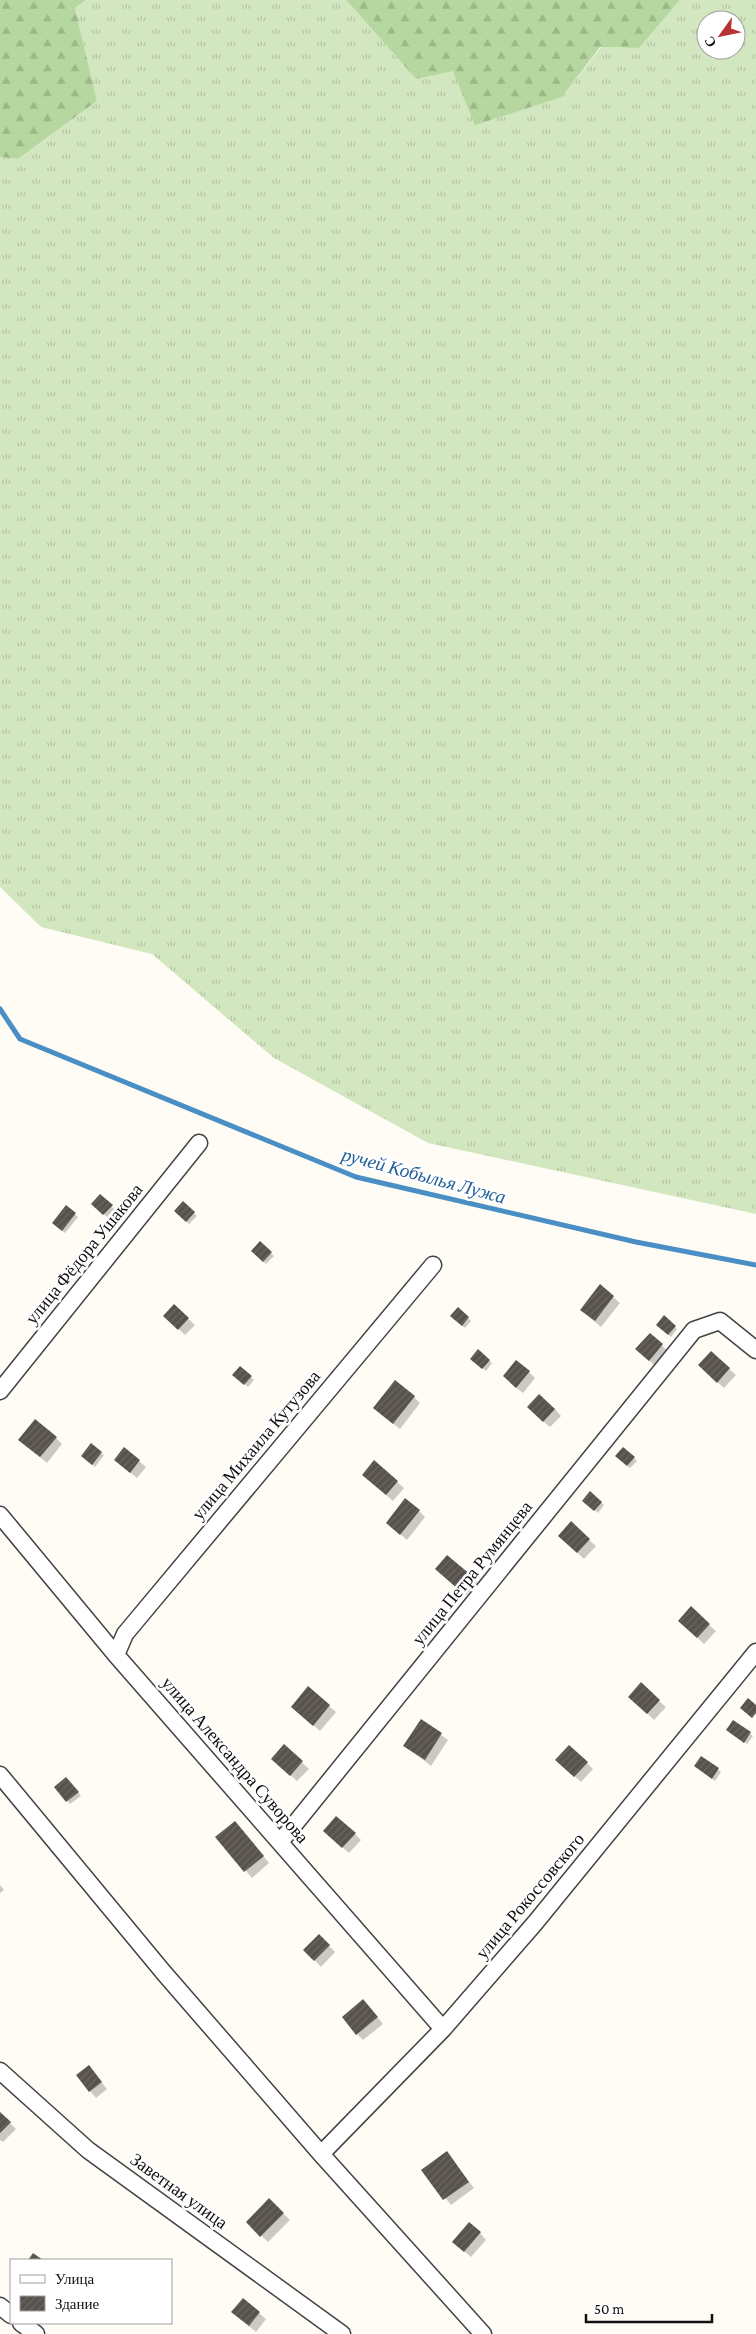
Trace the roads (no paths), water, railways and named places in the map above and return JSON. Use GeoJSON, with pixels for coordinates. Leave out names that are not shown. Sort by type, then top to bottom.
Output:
{"type":"FeatureCollection","features":[{"type":"Feature","properties":{"kind":"street","name":"улица Фёдора Ушакова"},"geometry":{"type":"LineString","coordinates":[[0,1391],[199,1143]]}},
{"type":"Feature","properties":{"kind":"street","name":"улица Михаила Кутузова"},"geometry":{"type":"LineString","coordinates":[[116,1655],[125,1634],[433,1265]]}},
{"type":"Feature","properties":{"kind":"street","name":"улица Петра Румянцева"},"geometry":{"type":"LineString","coordinates":[[281,1841],[694,1330],[720,1321],[756,1350]]}},
{"type":"Feature","properties":{"kind":"street","name":"улица Александра Суворова"},"geometry":{"type":"LineString","coordinates":[[0,1516],[116,1655],[281,1841],[443,2029]]}},
{"type":"Feature","properties":{"kind":"street","name":"улица Рокоссовского"},"geometry":{"type":"LineString","coordinates":[[321,2154],[443,2029],[534,1923],[756,1652]]}},
{"type":"Feature","properties":{"kind":"street"},"geometry":{"type":"LineString","coordinates":[[0,1775],[164,1972],[321,2154],[483,2334]]}},
{"type":"Feature","properties":{"kind":"street","name":"Заветная улица"},"geometry":{"type":"LineString","coordinates":[[0,2071],[88,2150],[342,2334]]}},
{"type":"Feature","properties":{"kind":"street"},"geometry":{"type":"LineString","coordinates":[[0,2306],[10,2314]]}},
{"type":"Feature","properties":{"kind":"street"},"geometry":{"type":"LineString","coordinates":[[23,2324],[36,2334]]}},
{"type":"Feature","properties":{"kind":"waterway","name":"ручей Кобылья Лужа"},"geometry":{"type":"LineString","coordinates":[[0,1009],[20,1039],[356,1177],[636,1242],[756,1265]]}}]}
